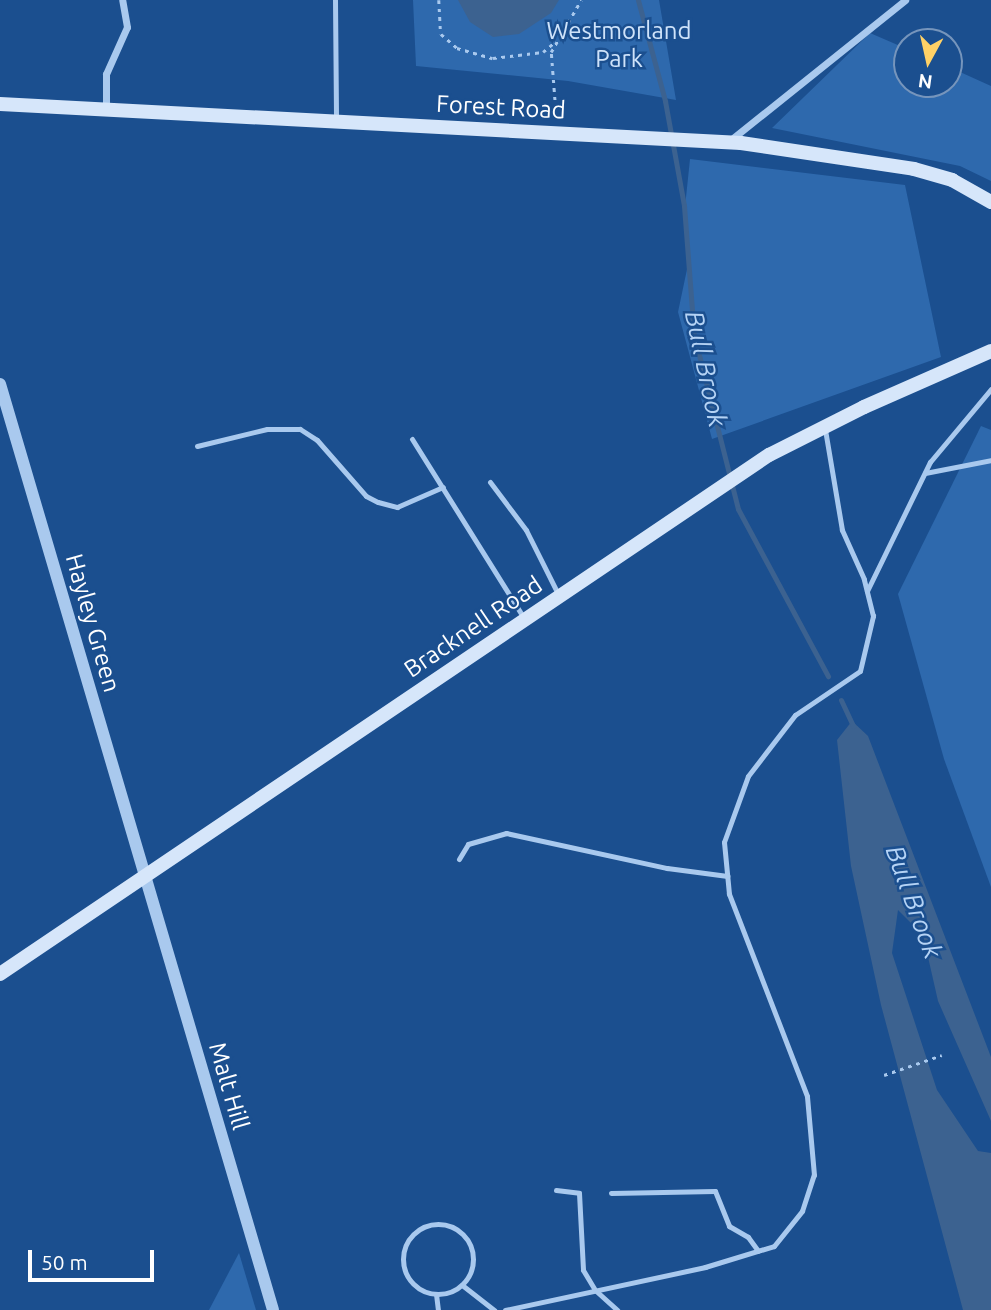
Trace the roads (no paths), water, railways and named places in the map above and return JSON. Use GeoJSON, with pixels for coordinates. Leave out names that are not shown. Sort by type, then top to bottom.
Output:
{"type":"FeatureCollection","features":[{"type":"Feature","properties":{"kind":"main road","name":"Forest Road"},"geometry":{"type":"LineString","coordinates":[[0,104],[727,142],[904,167],[952,180],[991,202]]}},
{"type":"Feature","properties":{"kind":"main road","name":"Bracknell Road"},"geometry":{"type":"LineString","coordinates":[[0,974],[741,475],[825,427],[991,352]]}},
{"type":"Feature","properties":{"kind":"street"},"geometry":{"type":"LineString","coordinates":[[106,109],[106,74],[127,27],[122,0]]}},
{"type":"Feature","properties":{"kind":"street"},"geometry":{"type":"LineString","coordinates":[[727,142],[905,0]]}},
{"type":"Feature","properties":{"kind":"street","name":"Hayley Green"},"geometry":{"type":"LineString","coordinates":[[0,384],[145,875]]}},
{"type":"Feature","properties":{"kind":"street","name":"Malt Hill"},"geometry":{"type":"LineString","coordinates":[[145,875],[273,1310]]}},
{"type":"Feature","properties":{"kind":"lane"},"geometry":{"type":"LineString","coordinates":[[335,0],[336,121]]}},
{"type":"Feature","properties":{"kind":"lane"},"geometry":{"type":"LineString","coordinates":[[867,592],[925,473],[991,389]]}},
{"type":"Feature","properties":{"kind":"lane"},"geometry":{"type":"LineString","coordinates":[[505,1310],[774,1246],[802,1211],[814,1175],[807,1096],[729,894],[724,842],[748,776],[795,715],[860,671],[873,616],[867,592],[842,530],[825,427]]}},
{"type":"Feature","properties":{"kind":"lane"},"geometry":{"type":"LineString","coordinates":[[197,446],[267,429],[300,429],[317,440],[366,496],[378,502],[397,507],[443,488]]}},
{"type":"Feature","properties":{"kind":"lane"},"geometry":{"type":"LineString","coordinates":[[412,439],[525,620]]}},
{"type":"Feature","properties":{"kind":"lane"},"geometry":{"type":"LineString","coordinates":[[925,473],[991,460]]}},
{"type":"Feature","properties":{"kind":"lane"},"geometry":{"type":"LineString","coordinates":[[490,482],[526,530],[559,596]]}},
{"type":"Feature","properties":{"kind":"lane"},"geometry":{"type":"LineString","coordinates":[[459,859],[468,844],[506,833],[667,868],[727,876]]}},
{"type":"Feature","properties":{"kind":"lane"},"geometry":{"type":"LineString","coordinates":[[556,1191],[579,1193],[583,1270],[596,1290],[617,1310]]}},
{"type":"Feature","properties":{"kind":"lane"},"geometry":{"type":"LineString","coordinates":[[611,1193],[715,1191],[729,1226],[748,1237],[758,1251]]}},
{"type":"Feature","properties":{"kind":"lane"},"geometry":{"type":"LineString","coordinates":[[450,1225],[470,1242],[473,1260],[462,1285],[436,1294],[418,1288],[403,1265],[405,1246],[423,1227],[450,1225]]}},
{"type":"Feature","properties":{"kind":"lane"},"geometry":{"type":"LineString","coordinates":[[462,1285],[494,1310]]}},
{"type":"Feature","properties":{"kind":"lane"},"geometry":{"type":"LineString","coordinates":[[436,1294],[438,1310]]}},
{"type":"Feature","properties":{"kind":"water"},"geometry":{"type":"Polygon","coordinates":[[[458,0],[559,0],[551,13],[519,34],[493,37],[470,22],[458,0]]]}},
{"type":"Feature","properties":{"kind":"water"},"geometry":{"type":"Polygon","coordinates":[[[852,721],[868,736],[991,1057],[991,1121],[938,1001],[923,935],[898,910],[892,953],[937,1090],[978,1151],[991,1153],[991,1310],[963,1310],[881,1005],[851,866],[837,740],[852,721]]]}},
{"type":"Feature","properties":{"kind":"waterway","name":"Bull Brook"},"geometry":{"type":"LineString","coordinates":[[638,0],[665,101],[684,206],[694,335],[738,509],[828,676]]}},
{"type":"Feature","properties":{"kind":"waterway","name":"Bull Brook"},"geometry":{"type":"LineString","coordinates":[[841,700],[853,726]]}},
{"type":"Feature","properties":{"kind":"park label","name":"Westmorland Park"},"geometry":{"type":"Point","coordinates":[619,45]}}]}
